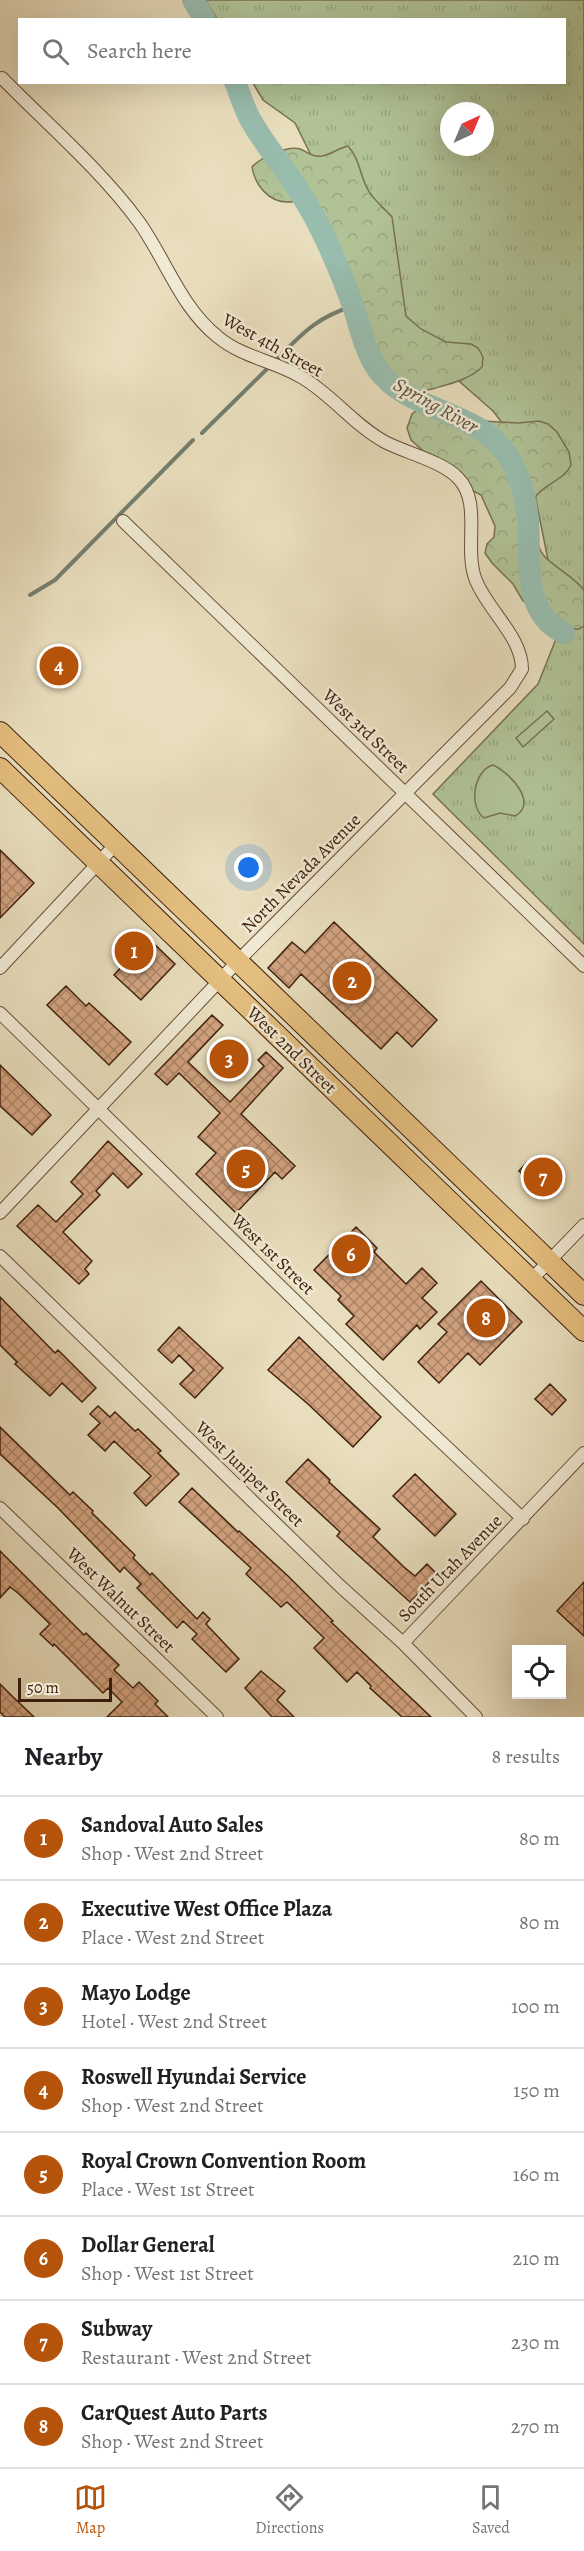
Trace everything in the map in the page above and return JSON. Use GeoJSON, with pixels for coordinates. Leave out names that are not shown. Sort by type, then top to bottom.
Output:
{"type":"FeatureCollection","features":[{"type":"Feature","properties":{"kind":"main road","name":"West 2nd Street"},"geometry":{"type":"LineString","coordinates":[[0,732],[584,1295]]}},
{"type":"Feature","properties":{"kind":"main road","name":"West 2nd Street"},"geometry":{"type":"LineString","coordinates":[[0,768],[584,1331]]}},
{"type":"Feature","properties":{"kind":"street","name":"West 4th Street"},"geometry":{"type":"LineString","coordinates":[[2,78],[129,209],[162,257],[185,299],[212,333],[246,354],[300,376],[374,436],[446,469],[458,477],[466,489],[470,503],[470,552],[475,579],[489,606],[518,647],[522,660]]}},
{"type":"Feature","properties":{"kind":"street","name":"West 3rd Street"},"geometry":{"type":"LineString","coordinates":[[123,521],[584,966]]}},
{"type":"Feature","properties":{"kind":"street","name":"North Nevada Avenue"},"geometry":{"type":"LineString","coordinates":[[0,1214],[219,980],[510,688],[520,675],[522,660]]}},
{"type":"Feature","properties":{"kind":"street"},"geometry":{"type":"LineString","coordinates":[[0,968],[116,844]]}},
{"type":"Feature","properties":{"kind":"street","name":"West 1st Street"},"geometry":{"type":"LineString","coordinates":[[0,1013],[522,1519]]}},
{"type":"Feature","properties":{"kind":"street"},"geometry":{"type":"LineString","coordinates":[[531,1280],[584,1225]]}},
{"type":"Feature","properties":{"kind":"street","name":"West Juniper Street"},"geometry":{"type":"LineString","coordinates":[[0,1256],[332,1578],[403,1643],[476,1717]]}},
{"type":"Feature","properties":{"kind":"street","name":"South Utah Avenue"},"geometry":{"type":"LineString","coordinates":[[403,1643],[584,1453]]}},
{"type":"Feature","properties":{"kind":"street","name":"West Walnut Street"},"geometry":{"type":"LineString","coordinates":[[0,1508],[217,1717]]}},
{"type":"Feature","properties":{"kind":"green space"},"geometry":{"type":"Polygon","coordinates":[[[205,0],[584,0],[584,944],[433,794],[538,684],[556,639],[548,560],[527,455],[493,411],[396,326],[295,123],[263,100],[254,84],[566,84],[566,18],[216,18],[205,0]]]}},
{"type":"Feature","properties":{"kind":"green space"},"geometry":{"type":"Polygon","coordinates":[[[348,146],[355,156],[369,192],[392,217],[406,316],[421,329],[446,342],[471,344],[478,348],[483,357],[482,367],[471,375],[432,389],[407,391],[384,382],[374,374],[361,353],[359,331],[363,309],[361,300],[345,272],[320,214],[308,198],[294,202],[282,202],[269,196],[256,180],[252,167],[268,156],[289,149],[300,149],[312,155],[322,156],[348,146]]]}},
{"type":"Feature","properties":{"kind":"green space"},"geometry":{"type":"Polygon","coordinates":[[[419,409],[445,419],[519,423],[539,421],[548,424],[557,432],[569,452],[571,465],[565,474],[537,495],[532,517],[541,552],[584,590],[584,626],[579,629],[569,629],[560,624],[543,607],[531,606],[523,601],[513,584],[492,563],[485,553],[487,544],[494,537],[495,526],[481,495],[460,484],[411,440],[407,428],[412,414],[419,409]]]}},
{"type":"Feature","properties":{"kind":"green space"},"geometry":{"type":"Polygon","coordinates":[[[547,711],[554,719],[523,747],[516,738],[547,711]]]}},
{"type":"Feature","properties":{"kind":"green space"},"geometry":{"type":"Polygon","coordinates":[[[493,765],[507,774],[523,796],[522,810],[515,816],[500,813],[484,818],[479,812],[475,789],[481,774],[493,765]]]}},
{"type":"Feature","properties":{"kind":"building"},"geometry":{"type":"Polygon","coordinates":[[[0,850],[34,883],[0,918],[0,850]]]}},
{"type":"Feature","properties":{"kind":"building"},"geometry":{"type":"Polygon","coordinates":[[[334,922],[437,1020],[412,1047],[397,1032],[381,1049],[301,974],[289,988],[268,968],[292,942],[305,953],[334,922]]]}},
{"type":"Feature","properties":{"kind":"building"},"geometry":{"type":"Polygon","coordinates":[[[148,938],[175,964],[141,1000],[114,975],[148,938]]]}},
{"type":"Feature","properties":{"kind":"building"},"geometry":{"type":"Polygon","coordinates":[[[66,986],[86,1006],[89,1003],[131,1042],[109,1065],[47,1005],[66,986]]]}},
{"type":"Feature","properties":{"kind":"building"},"geometry":{"type":"Polygon","coordinates":[[[212,1015],[223,1025],[188,1062],[230,1102],[264,1066],[258,1060],[266,1052],[283,1068],[241,1114],[295,1166],[282,1179],[275,1172],[236,1213],[196,1174],[216,1153],[198,1137],[220,1113],[179,1073],[167,1085],[155,1074],[212,1015]]]}},
{"type":"Feature","properties":{"kind":"building"},"geometry":{"type":"Polygon","coordinates":[[[0,1065],[51,1115],[32,1135],[0,1106],[0,1065]]]}},
{"type":"Feature","properties":{"kind":"building"},"geometry":{"type":"Polygon","coordinates":[[[108,1141],[142,1174],[128,1188],[113,1173],[96,1191],[100,1195],[63,1232],[92,1261],[85,1269],[89,1274],[79,1284],[17,1226],[38,1205],[56,1222],[83,1194],[71,1182],[108,1141]]]}},
{"type":"Feature","properties":{"kind":"building"},"geometry":{"type":"Polygon","coordinates":[[[547,1158],[559,1169],[540,1190],[519,1171],[527,1162],[536,1170],[547,1158]]]}},
{"type":"Feature","properties":{"kind":"building"},"geometry":{"type":"Polygon","coordinates":[[[356,1227],[377,1248],[374,1252],[406,1284],[422,1268],[437,1283],[422,1298],[437,1312],[420,1329],[417,1325],[383,1360],[346,1324],[354,1316],[338,1300],[341,1296],[314,1270],[356,1227]]]}},
{"type":"Feature","properties":{"kind":"building"},"geometry":{"type":"Polygon","coordinates":[[[481,1281],[522,1322],[480,1365],[468,1353],[439,1383],[418,1362],[447,1332],[438,1324],[481,1281]]]}},
{"type":"Feature","properties":{"kind":"building"},"geometry":{"type":"Polygon","coordinates":[[[0,1297],[55,1353],[58,1350],[96,1388],[82,1402],[62,1383],[50,1396],[15,1364],[17,1362],[0,1345],[0,1297]]]}},
{"type":"Feature","properties":{"kind":"building"},"geometry":{"type":"Polygon","coordinates":[[[179,1327],[223,1368],[195,1398],[180,1384],[194,1370],[179,1355],[172,1363],[158,1350],[179,1327]]]}},
{"type":"Feature","properties":{"kind":"building"},"geometry":{"type":"Polygon","coordinates":[[[299,1337],[381,1417],[353,1447],[268,1370],[299,1337]]]}},
{"type":"Feature","properties":{"kind":"building"},"geometry":{"type":"Polygon","coordinates":[[[550,1384],[566,1400],[552,1415],[535,1399],[550,1384]]]}},
{"type":"Feature","properties":{"kind":"building"},"geometry":{"type":"Polygon","coordinates":[[[98,1406],[110,1417],[115,1412],[135,1431],[138,1429],[161,1451],[158,1453],[179,1474],[146,1506],[134,1493],[151,1476],[114,1441],[105,1451],[88,1435],[100,1423],[90,1414],[98,1406]]]}},
{"type":"Feature","properties":{"kind":"building"},"geometry":{"type":"Polygon","coordinates":[[[0,1427],[70,1495],[73,1492],[93,1511],[92,1513],[135,1555],[133,1558],[150,1575],[152,1573],[197,1619],[203,1612],[210,1619],[206,1624],[239,1659],[226,1672],[192,1639],[197,1634],[183,1621],[177,1628],[137,1588],[141,1584],[124,1567],[120,1572],[58,1508],[0,1454],[0,1427]]]}},
{"type":"Feature","properties":{"kind":"building"},"geometry":{"type":"Polygon","coordinates":[[[308,1459],[330,1480],[329,1482],[380,1529],[373,1537],[404,1567],[415,1576],[427,1564],[437,1574],[410,1602],[337,1536],[340,1532],[286,1482],[308,1459]]]}},
{"type":"Feature","properties":{"kind":"building"},"geometry":{"type":"Polygon","coordinates":[[[415,1474],[456,1514],[435,1536],[393,1496],[415,1474]]]}},
{"type":"Feature","properties":{"kind":"building"},"geometry":{"type":"Polygon","coordinates":[[[192,1488],[288,1576],[333,1621],[331,1622],[431,1717],[402,1717],[370,1688],[371,1686],[357,1672],[347,1682],[314,1648],[324,1638],[287,1602],[281,1607],[246,1574],[251,1568],[179,1502],[192,1488]]]}},
{"type":"Feature","properties":{"kind":"building"},"geometry":{"type":"Polygon","coordinates":[[[0,1551],[84,1635],[86,1633],[119,1665],[114,1670],[133,1688],[139,1682],[158,1701],[155,1704],[168,1717],[107,1717],[122,1702],[108,1688],[103,1693],[54,1644],[53,1646],[40,1634],[50,1624],[18,1593],[10,1587],[0,1598],[0,1551]]]}},
{"type":"Feature","properties":{"kind":"building"},"geometry":{"type":"Polygon","coordinates":[[[584,1582],[584,1636],[557,1611],[584,1582]]]}},
{"type":"Feature","properties":{"kind":"building"},"geometry":{"type":"Polygon","coordinates":[[[261,1671],[285,1691],[277,1700],[294,1717],[272,1717],[245,1688],[261,1671]]]}},
{"type":"Feature","properties":{"kind":"building"},"geometry":{"type":"Polygon","coordinates":[[[0,1684],[34,1717],[5,1717],[0,1712],[0,1684]]]}},
{"type":"Feature","properties":{"kind":"waterway","name":"Spring River"},"geometry":{"type":"LineString","coordinates":[[193,0],[204,18]]}},
{"type":"Feature","properties":{"kind":"waterway","name":"Spring River"},"geometry":{"type":"LineString","coordinates":[[236,84],[250,119],[294,183],[323,232],[348,291],[368,352],[377,369],[397,388],[412,397],[479,428],[505,452],[519,480],[526,503],[530,580],[534,596],[540,611],[549,623],[564,633]]}},
{"type":"Feature","properties":{"kind":"waterway"},"geometry":{"type":"LineString","coordinates":[[275,361],[319,322],[353,306]]}},
{"type":"Feature","properties":{"kind":"waterway"},"geometry":{"type":"LineString","coordinates":[[202,433],[270,366]]}},
{"type":"Feature","properties":{"kind":"waterway"},"geometry":{"type":"LineString","coordinates":[[30,595],[55,580],[193,440]]}},
{"type":"Feature","properties":{"kind":"place","name":"Roswell Hyundai Service"},"geometry":{"type":"Point","coordinates":[59,666]}},
{"type":"Feature","properties":{"kind":"place","name":"Sandoval Auto Sales"},"geometry":{"type":"Point","coordinates":[134,951]}},
{"type":"Feature","properties":{"kind":"place","name":"Executive West Office Plaza"},"geometry":{"type":"Point","coordinates":[352,981]}},
{"type":"Feature","properties":{"kind":"place","name":"Mayo Lodge"},"geometry":{"type":"Point","coordinates":[229,1059]}},
{"type":"Feature","properties":{"kind":"place","name":"Royal Crown Convention Room"},"geometry":{"type":"Point","coordinates":[246,1169]}},
{"type":"Feature","properties":{"kind":"place","name":"Subway"},"geometry":{"type":"Point","coordinates":[543,1177]}},
{"type":"Feature","properties":{"kind":"place","name":"Dollar General"},"geometry":{"type":"Point","coordinates":[351,1254]}},
{"type":"Feature","properties":{"kind":"place","name":"CarQuest Auto Parts"},"geometry":{"type":"Point","coordinates":[486,1318]}}]}
